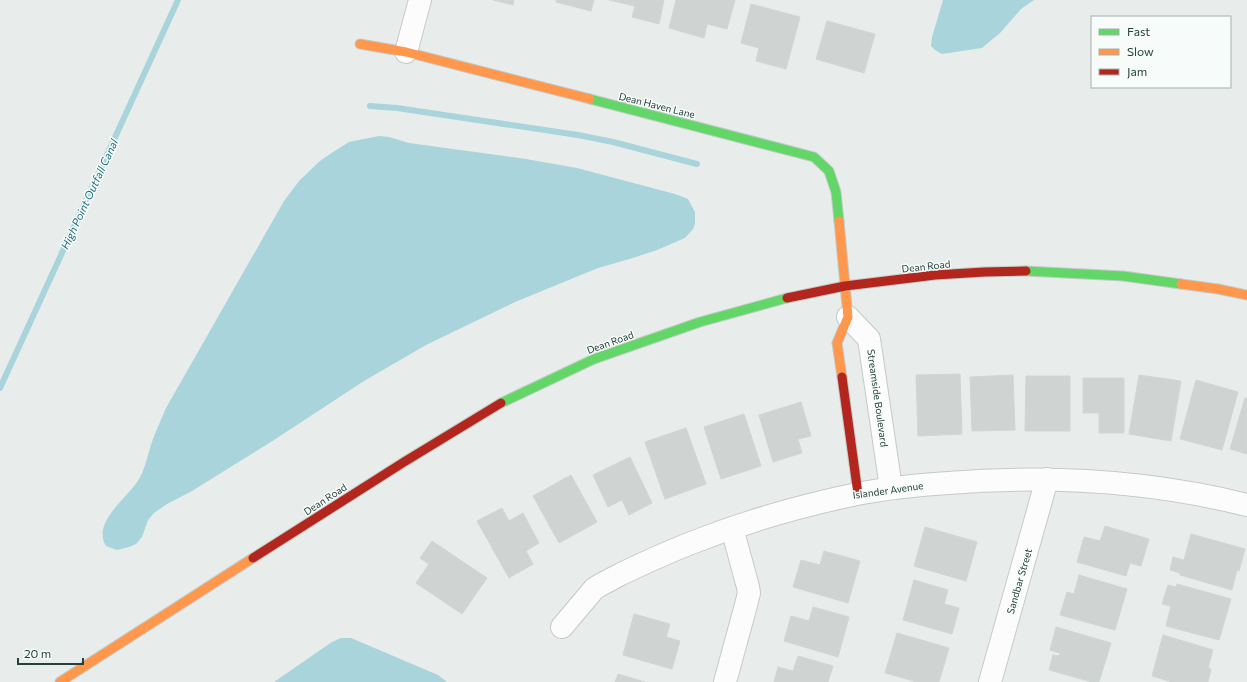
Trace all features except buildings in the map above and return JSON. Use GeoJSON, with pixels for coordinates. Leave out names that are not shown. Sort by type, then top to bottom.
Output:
{"type":"FeatureCollection","features":[{"type":"Feature","properties":{"kind":"street"},"geometry":{"type":"LineString","coordinates":[[406,52],[420,0]]}},
{"type":"Feature","properties":{"kind":"street","name":"Dean Haven Lane"},"geometry":{"type":"LineString","coordinates":[[360,44],[406,52],[814,157],[829,171],[833,179],[836,192],[845,286]]}},
{"type":"Feature","properties":{"kind":"street","name":"Dean Road"},"geometry":{"type":"LineString","coordinates":[[60,682],[404,462],[498,405],[594,359],[700,322],[785,298],[845,286],[935,275],[984,272],[1037,271],[1123,276],[1218,289],[1247,295]]}},
{"type":"Feature","properties":{"kind":"street"},"geometry":{"type":"LineString","coordinates":[[845,286],[848,317],[837,343],[858,494]]}},
{"type":"Feature","properties":{"kind":"street","name":"Streamside Boulevard"},"geometry":{"type":"LineString","coordinates":[[848,317],[869,339],[891,488]]}},
{"type":"Feature","properties":{"kind":"street","name":"Islander Avenue"},"geometry":{"type":"LineString","coordinates":[[562,626],[589,594],[600,585],[637,566],[698,540],[786,512],[858,494],[891,488],[969,481],[1047,479],[1148,487],[1189,493],[1247,506]]}},
{"type":"Feature","properties":{"kind":"street","name":"Sandbar Street"},"geometry":{"type":"LineString","coordinates":[[990,682],[1047,479]]}},
{"type":"Feature","properties":{"kind":"street"},"geometry":{"type":"LineString","coordinates":[[725,682],[749,593],[732,528]]}},
{"type":"Feature","properties":{"kind":"water"},"geometry":{"type":"Polygon","coordinates":[[[943,0],[1034,0],[1021,9],[1000,33],[982,48],[942,54],[931,46],[932,37],[943,0]]]}},
{"type":"Feature","properties":{"kind":"water"},"geometry":{"type":"Polygon","coordinates":[[[379,136],[389,137],[409,143],[526,159],[577,168],[675,194],[688,199],[695,212],[695,224],[693,229],[685,238],[657,250],[598,268],[515,302],[426,345],[364,381],[274,440],[192,491],[167,504],[154,513],[148,520],[142,537],[136,544],[117,550],[106,546],[103,537],[103,528],[107,519],[139,479],[151,444],[166,408],[284,201],[299,181],[320,161],[333,152],[349,142],[379,136]]]}},
{"type":"Feature","properties":{"kind":"water"},"geometry":{"type":"Polygon","coordinates":[[[341,638],[351,638],[438,675],[447,682],[274,682],[332,642],[341,638]]]}},
{"type":"Feature","properties":{"kind":"waterway","name":"High Point Outfall Canal"},"geometry":{"type":"LineString","coordinates":[[0,388],[178,0]]}},
{"type":"Feature","properties":{"kind":"waterway"},"geometry":{"type":"LineString","coordinates":[[370,106],[397,108],[578,135],[613,142],[697,164]]}},
{"type":"Feature","properties":{"kind":"traffic: fast"},"geometry":{"type":"LineString","coordinates":[[590,99],[814,157],[829,171],[836,192],[839,221]]}},
{"type":"Feature","properties":{"kind":"traffic: fast"},"geometry":{"type":"LineString","coordinates":[[1026,271],[1123,276],[1181,284]]}},
{"type":"Feature","properties":{"kind":"traffic: fast"},"geometry":{"type":"LineString","coordinates":[[501,403],[594,359],[700,322],[787,298]]}},
{"type":"Feature","properties":{"kind":"traffic: slow"},"geometry":{"type":"LineString","coordinates":[[360,44],[406,52],[590,99]]}},
{"type":"Feature","properties":{"kind":"traffic: slow"},"geometry":{"type":"LineString","coordinates":[[839,221],[848,317],[837,343],[842,377]]}},
{"type":"Feature","properties":{"kind":"traffic: slow"},"geometry":{"type":"LineString","coordinates":[[1181,284],[1247,295]]}},
{"type":"Feature","properties":{"kind":"traffic: slow"},"geometry":{"type":"LineString","coordinates":[[60,682],[253,558]]}},
{"type":"Feature","properties":{"kind":"traffic: jam"},"geometry":{"type":"LineString","coordinates":[[787,298],[845,286],[935,275],[1026,271]]}},
{"type":"Feature","properties":{"kind":"traffic: jam"},"geometry":{"type":"LineString","coordinates":[[842,377],[858,494]]}},
{"type":"Feature","properties":{"kind":"traffic: jam"},"geometry":{"type":"LineString","coordinates":[[253,558],[404,462],[501,403]]}}]}
